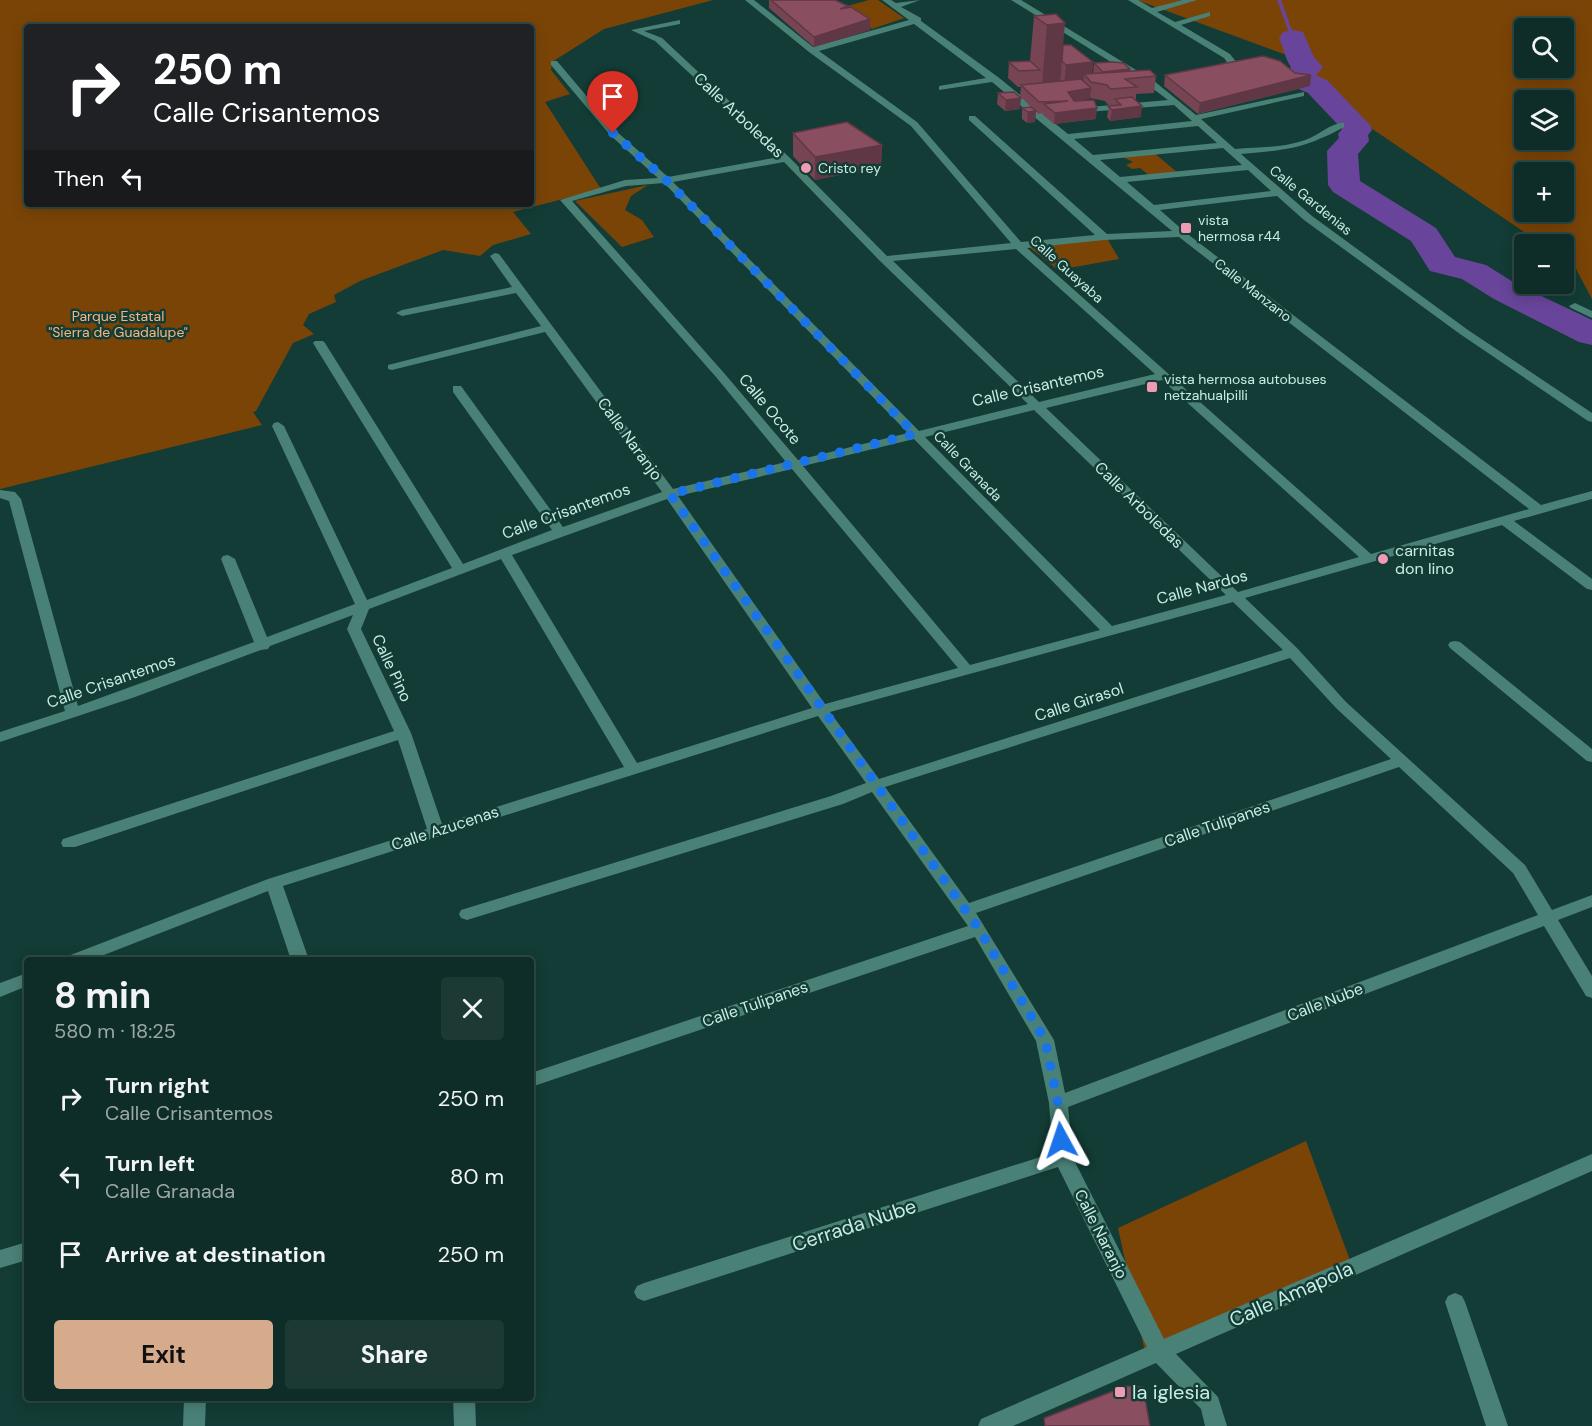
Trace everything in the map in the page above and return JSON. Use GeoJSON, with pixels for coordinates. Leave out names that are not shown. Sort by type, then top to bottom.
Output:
{"type":"FeatureCollection","features":[{"type":"Feature","properties":{"kind":"street","name":"Calle Guayaba"},"geometry":{"type":"LineString","coordinates":[[749,0],[812,50],[914,124],[1018,245],[1369,559]]}},
{"type":"Feature","properties":{"kind":"street"},"geometry":{"type":"LineString","coordinates":[[890,3],[916,0]]}},
{"type":"Feature","properties":{"kind":"street","name":"Calle Gardenias"},"geometry":{"type":"LineString","coordinates":[[1015,0],[1151,83],[1176,102],[1308,218],[1464,332],[1592,418]]}},
{"type":"Feature","properties":{"kind":"street"},"geometry":{"type":"LineString","coordinates":[[1132,0],[1227,56],[1233,63],[1209,71]]}},
{"type":"Feature","properties":{"kind":"street"},"geometry":{"type":"LineString","coordinates":[[1150,11],[1193,0]]}},
{"type":"Feature","properties":{"kind":"street","name":"Calle Manzano"},"geometry":{"type":"LineString","coordinates":[[890,3],[918,20],[995,79],[1022,94],[1045,114],[1065,137],[1153,208],[1181,234],[1539,510]]}},
{"type":"Feature","properties":{"kind":"street"},"geometry":{"type":"LineString","coordinates":[[1174,25],[1207,14]]}},
{"type":"Feature","properties":{"kind":"street"},"geometry":{"type":"LineString","coordinates":[[812,50],[918,20]]}},
{"type":"Feature","properties":{"kind":"street","name":"Calle Arboledas"},"geometry":{"type":"LineString","coordinates":[[677,22],[634,30],[658,40],[786,159],[884,259],[1035,406],[1293,652],[1341,705],[1519,869],[1592,991]]}},
{"type":"Feature","properties":{"kind":"street","name":"Calle Granada"},"geometry":{"type":"LineString","coordinates":[[554,63],[613,133],[666,180],[1109,631]]}},
{"type":"Feature","properties":{"kind":"street"},"geometry":{"type":"LineString","coordinates":[[942,88],[995,79]]}},
{"type":"Feature","properties":{"kind":"street"},"geometry":{"type":"LineString","coordinates":[[1128,85],[1162,81]]}},
{"type":"Feature","properties":{"kind":"street"},"geometry":{"type":"LineString","coordinates":[[1065,137],[1197,121],[1301,94]]}},
{"type":"Feature","properties":{"kind":"street"},"geometry":{"type":"LineString","coordinates":[[1073,112],[1176,102]]}},
{"type":"Feature","properties":{"kind":"street"},"geometry":{"type":"LineString","coordinates":[[972,118],[1104,237]]}},
{"type":"Feature","properties":{"kind":"street"},"geometry":{"type":"LineString","coordinates":[[1091,158],[1228,148],[1291,147],[1313,140],[1341,125]]}},
{"type":"Feature","properties":{"kind":"street"},"geometry":{"type":"LineString","coordinates":[[666,180],[786,159]]}},
{"type":"Feature","properties":{"kind":"street"},"geometry":{"type":"LineString","coordinates":[[1118,180],[1250,167]]}},
{"type":"Feature","properties":{"kind":"street","name":"Calle Ocote"},"geometry":{"type":"LineString","coordinates":[[666,180],[625,183],[565,200],[712,366],[967,670]]}},
{"type":"Feature","properties":{"kind":"street"},"geometry":{"type":"LineString","coordinates":[[1153,208],[1279,193]]}},
{"type":"Feature","properties":{"kind":"street"},"geometry":{"type":"LineString","coordinates":[[884,259],[1104,237],[1181,234]]}},
{"type":"Feature","properties":{"kind":"street","name":"Calle Naranjo"},"geometry":{"type":"LineString","coordinates":[[495,256],[670,494],[979,929],[1045,1040],[1058,1103],[1063,1158],[1160,1352],[1210,1404],[1216,1426]]}},
{"type":"Feature","properties":{"kind":"street"},"geometry":{"type":"LineString","coordinates":[[402,313],[519,289]]}},
{"type":"Feature","properties":{"kind":"street"},"geometry":{"type":"LineString","coordinates":[[1575,306],[1592,315]]}},
{"type":"Feature","properties":{"kind":"street"},"geometry":{"type":"LineString","coordinates":[[392,367],[548,328]]}},
{"type":"Feature","properties":{"kind":"street"},"geometry":{"type":"LineString","coordinates":[[319,343],[460,570]]}},
{"type":"Feature","properties":{"kind":"street","name":"Calle Crisantemos"},"geometry":{"type":"LineString","coordinates":[[0,737],[73,714],[263,646],[560,531],[670,494],[1162,376]]}},
{"type":"Feature","properties":{"kind":"street"},"geometry":{"type":"LineString","coordinates":[[457,389],[560,531]]}},
{"type":"Feature","properties":{"kind":"street"},"geometry":{"type":"LineString","coordinates":[[278,426],[363,607]]}},
{"type":"Feature","properties":{"kind":"street"},"geometry":{"type":"LineString","coordinates":[[0,494],[10,495],[15,499],[73,714]]}},
{"type":"Feature","properties":{"kind":"street","name":"Calle Nardos"},"geometry":{"type":"LineString","coordinates":[[822,710],[1235,597],[1592,495]]}},
{"type":"Feature","properties":{"kind":"street"},"geometry":{"type":"LineString","coordinates":[[1504,520],[1592,586]]}},
{"type":"Feature","properties":{"kind":"street"},"geometry":{"type":"LineString","coordinates":[[504,553],[632,768]]}},
{"type":"Feature","properties":{"kind":"street"},"geometry":{"type":"LineString","coordinates":[[228,559],[263,646]]}},
{"type":"Feature","properties":{"kind":"street","name":"Calle Pino"},"geometry":{"type":"LineString","coordinates":[[363,607],[354,629],[402,733],[436,831]]}},
{"type":"Feature","properties":{"kind":"street"},"geometry":{"type":"LineString","coordinates":[[1455,645],[1592,757]]}},
{"type":"Feature","properties":{"kind":"street","name":"Calle Girasol"},"geometry":{"type":"LineString","coordinates":[[467,914],[837,800],[876,785],[1293,652]]}},
{"type":"Feature","properties":{"kind":"street","name":"Calle Azucenas"},"geometry":{"type":"LineString","coordinates":[[81,957],[274,883],[632,768],[822,710]]}},
{"type":"Feature","properties":{"kind":"street"},"geometry":{"type":"LineString","coordinates":[[69,843],[402,733]]}},
{"type":"Feature","properties":{"kind":"street","name":"Calle Tulipanes"},"geometry":{"type":"LineString","coordinates":[[966,910],[1401,761]]}},
{"type":"Feature","properties":{"kind":"street"},"geometry":{"type":"LineString","coordinates":[[274,883],[299,957]]}},
{"type":"Feature","properties":{"kind":"street","name":"Calle Nube"},"geometry":{"type":"LineString","coordinates":[[1058,1103],[1592,901]]}},
{"type":"Feature","properties":{"kind":"street","name":"Calle Tulipanes"},"geometry":{"type":"LineString","coordinates":[[534,1079],[979,929]]}},
{"type":"Feature","properties":{"kind":"street"},"geometry":{"type":"LineString","coordinates":[[0,990],[24,980]]}},
{"type":"Feature","properties":{"kind":"street","name":"Cerrada Nube"},"geometry":{"type":"LineString","coordinates":[[644,1292],[1063,1158]]}},
{"type":"Feature","properties":{"kind":"street","name":"Calle Amapola"},"geometry":{"type":"LineString","coordinates":[[989,1426],[1592,1162]]}},
{"type":"Feature","properties":{"kind":"street"},"geometry":{"type":"LineString","coordinates":[[0,1259],[24,1252]]}},
{"type":"Feature","properties":{"kind":"street"},"geometry":{"type":"LineString","coordinates":[[1455,1302],[1497,1426]]}},
{"type":"Feature","properties":{"kind":"street"},"geometry":{"type":"LineString","coordinates":[[194,1426],[195,1401]]}},
{"type":"Feature","properties":{"kind":"street"},"geometry":{"type":"LineString","coordinates":[[464,1401],[465,1426]]}},
{"type":"Feature","properties":{"kind":"green space","name":"Parque Estatal \"Sierra de Guadalupe\""},"geometry":{"type":"Polygon","coordinates":[[[0,0],[713,0],[604,29],[552,62],[551,70],[570,94],[545,102],[601,189],[534,207],[534,24],[24,24],[24,207],[532,207],[513,212],[531,234],[493,245],[480,256],[443,250],[360,281],[334,295],[336,302],[309,314],[303,325],[314,334],[293,343],[256,411],[253,412],[262,425],[0,489],[0,0]]]}},
{"type":"Feature","properties":{"kind":"green space"},"geometry":{"type":"Polygon","coordinates":[[[869,0],[878,0],[904,18],[872,29],[844,13],[844,7],[869,0]]]}},
{"type":"Feature","properties":{"kind":"green space"},"geometry":{"type":"Polygon","coordinates":[[[1137,0],[1592,0],[1592,299],[1574,266],[1574,234],[1527,234],[1368,126],[1289,56],[1137,0]]]}},
{"type":"Feature","properties":{"kind":"green space"},"geometry":{"type":"Polygon","coordinates":[[[1153,152],[1178,173],[1150,176],[1140,168],[1132,169],[1126,165],[1133,162],[1123,157],[1153,152]]]}},
{"type":"Feature","properties":{"kind":"green space"},"geometry":{"type":"Polygon","coordinates":[[[648,185],[631,196],[625,210],[642,220],[654,237],[622,247],[575,201],[648,185]]]}},
{"type":"Feature","properties":{"kind":"green space"},"geometry":{"type":"Polygon","coordinates":[[[1107,238],[1119,259],[1058,270],[1029,247],[1107,238]]]}},
{"type":"Feature","properties":{"kind":"green space"},"geometry":{"type":"Polygon","coordinates":[[[1306,1141],[1351,1263],[1145,1352],[1118,1228],[1306,1141]]]}},
{"type":"Feature","properties":{"kind":"building"},"geometry":{"type":"Polygon","coordinates":[[[771,0],[835,0],[848,6],[840,9],[851,7],[870,19],[814,37],[771,0]]]}},
{"type":"Feature","properties":{"kind":"building"},"geometry":{"type":"Polygon","coordinates":[[[1056,14],[1065,23],[1047,25],[1034,16],[1056,14]]]}},
{"type":"Feature","properties":{"kind":"building"},"geometry":{"type":"Polygon","coordinates":[[[1063,45],[1071,45],[1093,62],[1066,65],[1062,61],[1063,45]]]}},
{"type":"Feature","properties":{"kind":"building"},"geometry":{"type":"Polygon","coordinates":[[[1263,56],[1280,61],[1295,73],[1311,75],[1200,103],[1165,75],[1263,56]]]}},
{"type":"Feature","properties":{"kind":"building"},"geometry":{"type":"Polygon","coordinates":[[[1030,61],[1040,70],[1019,71],[1009,62],[1030,61]]]}},
{"type":"Feature","properties":{"kind":"building"},"geometry":{"type":"Polygon","coordinates":[[[1094,63],[1123,63],[1130,69],[1103,72],[1094,63]]]}},
{"type":"Feature","properties":{"kind":"building"},"geometry":{"type":"Polygon","coordinates":[[[1150,70],[1156,76],[1125,79],[1137,87],[1110,89],[1107,85],[1091,82],[1084,74],[1150,70]]]}},
{"type":"Feature","properties":{"kind":"building"},"geometry":{"type":"Polygon","coordinates":[[[1081,79],[1091,88],[1068,92],[1074,101],[1094,100],[1097,108],[1055,113],[1044,104],[1068,101],[1039,102],[1021,85],[1081,79]]]}},
{"type":"Feature","properties":{"kind":"building"},"geometry":{"type":"Polygon","coordinates":[[[1014,92],[1021,98],[1006,100],[998,93],[1014,92]]]}},
{"type":"Feature","properties":{"kind":"building"},"geometry":{"type":"Polygon","coordinates":[[[1132,97],[1142,106],[1112,110],[1108,106],[1121,105],[1115,99],[1132,97]]]}},
{"type":"Feature","properties":{"kind":"building"},"geometry":{"type":"Polygon","coordinates":[[[1031,107],[1036,111],[1028,112],[1022,108],[1031,107]]]}},
{"type":"Feature","properties":{"kind":"building"},"geometry":{"type":"Polygon","coordinates":[[[847,122],[882,145],[815,157],[793,133],[847,122]]]}},
{"type":"Feature","properties":{"kind":"building"},"geometry":{"type":"Polygon","coordinates":[[[1126,1386],[1143,1387],[1150,1426],[1045,1426],[1044,1418],[1126,1386]]]}},
{"type":"Feature","properties":{"kind":"waterway"},"geometry":{"type":"LineString","coordinates":[[1279,0],[1293,38]]}},
{"type":"Feature","properties":{"kind":"waterway"},"geometry":{"type":"LineString","coordinates":[[1293,38],[1300,53],[1300,60],[1309,67],[1298,75],[1306,82],[1318,87],[1355,125],[1357,130],[1353,134],[1354,141],[1342,151],[1344,185],[1424,235],[1442,264],[1474,272],[1506,292],[1592,334]]}},
{"type":"Feature","properties":{"kind":"place","name":"Cristo rey"},"geometry":{"type":"Point","coordinates":[806,168]}},
{"type":"Feature","properties":{"kind":"place","name":"vista hermosa r44"},"geometry":{"type":"Point","coordinates":[1186,228]}},
{"type":"Feature","properties":{"kind":"place","name":"vista hermosa autobuses netzahualpilli"},"geometry":{"type":"Point","coordinates":[1152,387]}},
{"type":"Feature","properties":{"kind":"place","name":"carnitas don lino"},"geometry":{"type":"Point","coordinates":[1383,559]}},
{"type":"Feature","properties":{"kind":"place","name":"la iglesia"},"geometry":{"type":"Point","coordinates":[1120,1392]}},
{"type":"Feature","properties":{"kind":"route"},"geometry":{"type":"LineString","coordinates":[[613,133],[666,180],[915,434],[670,494],[979,929],[1045,1040],[1058,1103],[1061,1140]]}}]}
